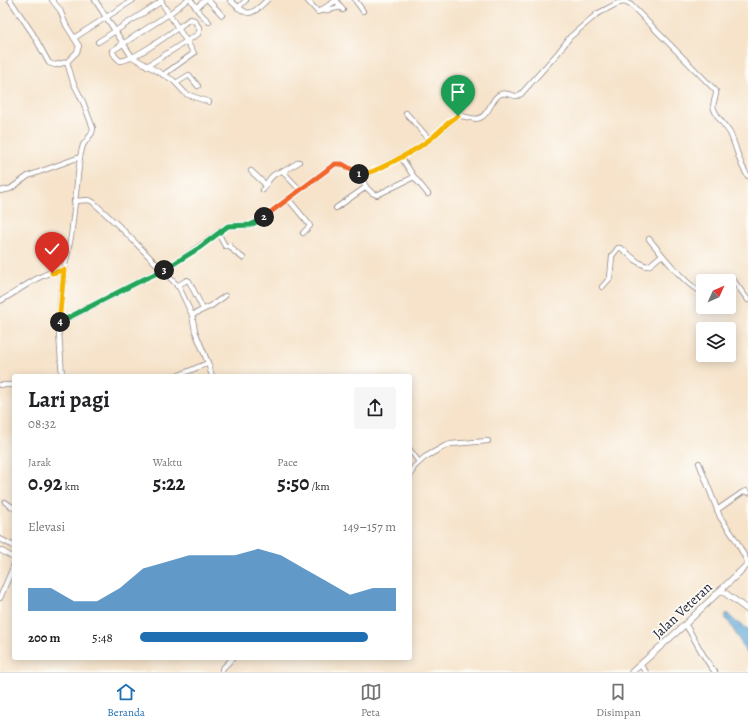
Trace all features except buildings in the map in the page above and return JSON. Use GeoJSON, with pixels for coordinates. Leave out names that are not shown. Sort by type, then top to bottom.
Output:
{"type":"FeatureCollection","features":[{"type":"Feature","properties":{"kind":"main road","name":"Jalan Veteran"},"geometry":{"type":"LineString","coordinates":[[632,672],[685,624],[748,563]]}},
{"type":"Feature","properties":{"kind":"main road"},"geometry":{"type":"LineString","coordinates":[[721,590],[748,610]]}},
{"type":"Feature","properties":{"kind":"street"},"geometry":{"type":"LineString","coordinates":[[10,0],[49,63],[55,65],[67,62],[76,54],[79,46],[66,25],[60,10],[52,0]]}},
{"type":"Feature","properties":{"kind":"street"},"geometry":{"type":"LineString","coordinates":[[96,0],[132,57],[176,83],[186,94],[209,102]]}},
{"type":"Feature","properties":{"kind":"street"},"geometry":{"type":"LineString","coordinates":[[74,38],[133,0]]}},
{"type":"Feature","properties":{"kind":"street"},"geometry":{"type":"LineString","coordinates":[[147,66],[200,32],[200,29],[194,20],[190,19],[132,57],[120,61],[113,53],[113,49],[169,14],[187,0]]}},
{"type":"Feature","properties":{"kind":"street"},"geometry":{"type":"LineString","coordinates":[[191,0],[208,22]]}},
{"type":"Feature","properties":{"kind":"street"},"geometry":{"type":"LineString","coordinates":[[196,8],[205,0]]}},
{"type":"Feature","properties":{"kind":"street"},"geometry":{"type":"LineString","coordinates":[[208,0],[222,15]]}},
{"type":"Feature","properties":{"kind":"street"},"geometry":{"type":"LineString","coordinates":[[230,0],[242,12],[246,13],[254,12],[267,0]]}},
{"type":"Feature","properties":{"kind":"street"},"geometry":{"type":"LineString","coordinates":[[238,8],[246,0]]}},
{"type":"Feature","properties":{"kind":"street"},"geometry":{"type":"LineString","coordinates":[[302,0],[311,5]]}},
{"type":"Feature","properties":{"kind":"street"},"geometry":{"type":"LineString","coordinates":[[307,0],[318,12],[342,9],[336,0],[322,11]]}},
{"type":"Feature","properties":{"kind":"street"},"geometry":{"type":"LineString","coordinates":[[355,0],[363,11]]}},
{"type":"Feature","properties":{"kind":"street"},"geometry":{"type":"LineString","coordinates":[[98,42],[161,1],[194,53],[163,75]]}},
{"type":"Feature","properties":{"kind":"street"},"geometry":{"type":"LineString","coordinates":[[360,174],[372,172],[402,157],[430,140],[458,116],[477,119],[484,116],[496,98],[501,94],[519,96],[558,53],[570,37],[604,10],[618,3],[625,2],[631,5],[716,91],[713,109],[730,133],[740,161],[748,176]]}},
{"type":"Feature","properties":{"kind":"street"},"geometry":{"type":"LineString","coordinates":[[62,374],[59,323],[64,270],[71,237],[80,157],[83,145],[92,133],[93,128],[71,78],[67,62]]}},
{"type":"Feature","properties":{"kind":"street"},"geometry":{"type":"LineString","coordinates":[[176,83],[189,75],[198,86]]}},
{"type":"Feature","properties":{"kind":"street"},"geometry":{"type":"LineString","coordinates":[[406,114],[430,140]]}},
{"type":"Feature","properties":{"kind":"street"},"geometry":{"type":"LineString","coordinates":[[0,191],[10,189],[28,176],[80,157]]}},
{"type":"Feature","properties":{"kind":"street"},"geometry":{"type":"LineString","coordinates":[[402,157],[414,177],[428,194]]}},
{"type":"Feature","properties":{"kind":"street"},"geometry":{"type":"LineString","coordinates":[[263,190],[270,178],[276,173],[284,171],[299,162]]}},
{"type":"Feature","properties":{"kind":"street"},"geometry":{"type":"LineString","coordinates":[[59,323],[162,271],[199,248],[224,228],[231,225],[254,224],[289,200],[335,164],[342,164],[360,174],[366,187],[372,193],[378,195],[414,177]]}},
{"type":"Feature","properties":{"kind":"street"},"geometry":{"type":"LineString","coordinates":[[284,171],[300,190]]}},
{"type":"Feature","properties":{"kind":"street"},"geometry":{"type":"LineString","coordinates":[[251,172],[266,185]]}},
{"type":"Feature","properties":{"kind":"street"},"geometry":{"type":"LineString","coordinates":[[336,208],[366,187]]}},
{"type":"Feature","properties":{"kind":"street"},"geometry":{"type":"LineString","coordinates":[[74,201],[88,200],[93,202],[121,228],[177,286],[192,315],[195,331],[211,374]]}},
{"type":"Feature","properties":{"kind":"street"},"geometry":{"type":"LineString","coordinates":[[289,200],[310,226],[303,233]]}},
{"type":"Feature","properties":{"kind":"street"},"geometry":{"type":"LineString","coordinates":[[218,233],[225,246],[230,246],[242,258]]}},
{"type":"Feature","properties":{"kind":"street"},"geometry":{"type":"LineString","coordinates":[[649,239],[686,282],[696,289]]}},
{"type":"Feature","properties":{"kind":"street"},"geometry":{"type":"LineString","coordinates":[[602,287],[610,278],[612,256],[618,248],[623,249],[638,262],[646,266],[650,265],[662,255]]}},
{"type":"Feature","properties":{"kind":"street"},"geometry":{"type":"LineString","coordinates":[[0,301],[45,275],[64,270]]}},
{"type":"Feature","properties":{"kind":"street"},"geometry":{"type":"LineString","coordinates":[[177,286],[187,280],[189,281],[203,309]]}},
{"type":"Feature","properties":{"kind":"street"},"geometry":{"type":"LineString","coordinates":[[736,284],[748,300]]}},
{"type":"Feature","properties":{"kind":"street"},"geometry":{"type":"LineString","coordinates":[[192,315],[225,296]]}},
{"type":"Feature","properties":{"kind":"street"},"geometry":{"type":"LineString","coordinates":[[182,374],[208,363]]}},
{"type":"Feature","properties":{"kind":"street"},"geometry":{"type":"LineString","coordinates":[[0,385],[12,384]]}},
{"type":"Feature","properties":{"kind":"street"},"geometry":{"type":"LineString","coordinates":[[412,471],[419,462],[429,454],[445,446],[488,441]]}},
{"type":"Feature","properties":{"kind":"street"},"geometry":{"type":"LineString","coordinates":[[412,453],[419,462]]}},
{"type":"Feature","properties":{"kind":"street"},"geometry":{"type":"LineString","coordinates":[[699,463],[717,510],[725,526],[736,540],[748,563]]}},
{"type":"Feature","properties":{"kind":"street"},"geometry":{"type":"LineString","coordinates":[[717,510],[743,492],[746,491],[748,493]]}},
{"type":"Feature","properties":{"kind":"street"},"geometry":{"type":"LineString","coordinates":[[4,502],[12,507]]}},
{"type":"Feature","properties":{"kind":"street"},"geometry":{"type":"LineString","coordinates":[[0,539],[12,545]]}},
{"type":"Feature","properties":{"kind":"street"},"geometry":{"type":"LineString","coordinates":[[0,550],[12,557]]}},
{"type":"Feature","properties":{"kind":"street"},"geometry":{"type":"LineString","coordinates":[[0,598],[12,570]]}},
{"type":"Feature","properties":{"kind":"street"},"geometry":{"type":"LineString","coordinates":[[685,624],[707,661],[716,672]]}},
{"type":"Feature","properties":{"kind":"street"},"geometry":{"type":"LineString","coordinates":[[222,672],[225,664],[230,660]]}},
{"type":"Feature","properties":{"kind":"street"},"geometry":{"type":"LineString","coordinates":[[640,665],[646,672]]}},
{"type":"Feature","properties":{"kind":"water"},"geometry":{"type":"Polygon","coordinates":[[[727,613],[736,622],[748,629],[748,655],[729,622],[725,619],[727,613]]]}},
{"type":"Feature","properties":{"kind":"route"},"geometry":{"type":"LineString","coordinates":[[52,273],[64,270],[59,323],[162,271],[199,248],[224,228],[231,225],[241,226],[254,224],[289,200],[298,191],[333,165],[338,163],[342,164],[363,175],[372,172],[405,156],[424,144],[458,116]]}}]}
